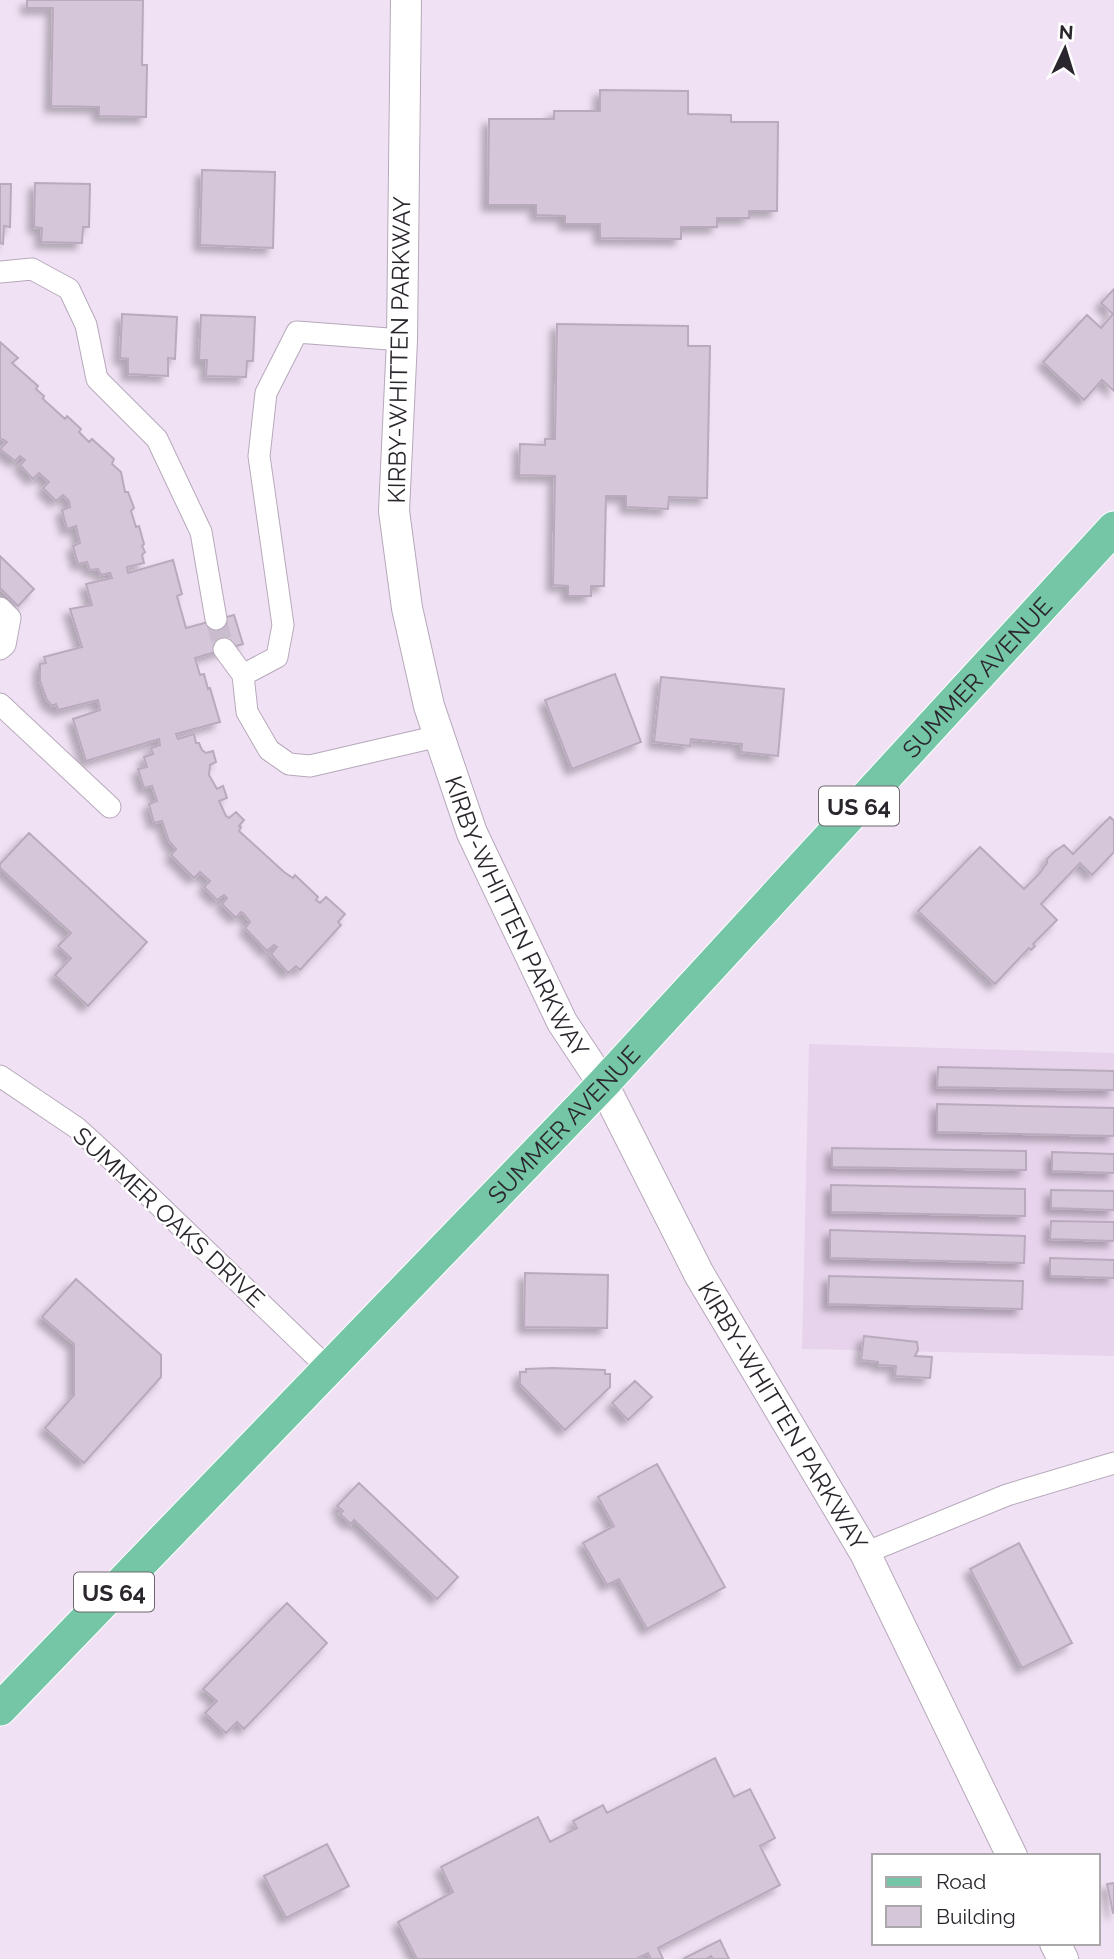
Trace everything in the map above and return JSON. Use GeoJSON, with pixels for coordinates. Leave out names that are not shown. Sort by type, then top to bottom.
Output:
{"type":"FeatureCollection","features":[{"type":"Feature","properties":{"kind":"main road","name":"KIRBY-WHITTEN PARKWAY"},"geometry":{"type":"LineString","coordinates":[[406,0],[402,340],[394,510],[407,608],[429,706],[472,833],[562,1022],[603,1084],[699,1274],[865,1553],[1011,1854]]}},
{"type":"Feature","properties":{"kind":"main road","name":"SUMMER AVENUE"},"geometry":{"type":"LineString","coordinates":[[0,1709],[330,1370],[603,1084],[1114,528]]}},
{"type":"Feature","properties":{"kind":"street"},"geometry":{"type":"LineString","coordinates":[[0,272],[32,269],[69,289],[86,325],[97,379],[156,439],[201,531],[216,620]]}},
{"type":"Feature","properties":{"kind":"street"},"geometry":{"type":"LineString","coordinates":[[243,676],[277,657],[283,625],[259,456],[266,393],[297,332],[402,340]]}},
{"type":"Feature","properties":{"kind":"street"},"geometry":{"type":"LineString","coordinates":[[0,608],[10,618],[5,645],[0,649]]}},
{"type":"Feature","properties":{"kind":"street"},"geometry":{"type":"LineString","coordinates":[[224,649],[243,676],[247,712],[270,750],[289,764],[310,766],[439,736]]}},
{"type":"Feature","properties":{"kind":"street"},"geometry":{"type":"LineString","coordinates":[[0,704],[110,807]]}},
{"type":"Feature","properties":{"kind":"street","name":"SUMMER OAKS DRIVE"},"geometry":{"type":"LineString","coordinates":[[0,1076],[77,1128],[330,1370]]}},
{"type":"Feature","properties":{"kind":"street"},"geometry":{"type":"LineString","coordinates":[[865,1553],[1007,1494],[1114,1463]]}},
{"type":"Feature","properties":{"kind":"shaded area"},"geometry":{"type":"Polygon","coordinates":[[[809,1044],[1114,1053],[1114,1356],[802,1349],[809,1044]]]}},
{"type":"Feature","properties":{"kind":"building"},"geometry":{"type":"Polygon","coordinates":[[[27,0],[143,0],[142,65],[147,65],[146,117],[99,116],[99,107],[51,106],[53,8],[27,8],[27,0]]]}},
{"type":"Feature","properties":{"kind":"building"},"geometry":{"type":"Polygon","coordinates":[[[600,90],[688,91],[688,114],[731,115],[731,122],[778,122],[777,211],[749,211],[749,218],[717,218],[717,227],[681,227],[681,239],[600,238],[600,224],[565,224],[565,216],[536,215],[536,205],[488,205],[489,119],[554,119],[554,111],[600,111],[600,90]]]}},
{"type":"Feature","properties":{"kind":"building"},"geometry":{"type":"Polygon","coordinates":[[[202,170],[275,172],[273,248],[200,245],[202,170]]]}},
{"type":"Feature","properties":{"kind":"building"},"geometry":{"type":"Polygon","coordinates":[[[35,183],[90,184],[89,227],[83,227],[82,243],[41,242],[42,228],[34,227],[35,183]]]}},
{"type":"Feature","properties":{"kind":"building"},"geometry":{"type":"Polygon","coordinates":[[[0,184],[11,184],[10,227],[4,226],[3,244],[0,243],[0,184]]]}},
{"type":"Feature","properties":{"kind":"building"},"geometry":{"type":"Polygon","coordinates":[[[1114,289],[1114,391],[1102,380],[1084,400],[1043,362],[1087,315],[1101,328],[1113,314],[1101,303],[1114,289]]]}},
{"type":"Feature","properties":{"kind":"building"},"geometry":{"type":"Polygon","coordinates":[[[122,314],[177,317],[175,359],[168,358],[168,376],[128,374],[128,359],[120,358],[122,314]]]}},
{"type":"Feature","properties":{"kind":"building"},"geometry":{"type":"Polygon","coordinates":[[[201,315],[255,317],[253,361],[247,361],[246,377],[206,376],[207,360],[199,360],[201,315]]]}},
{"type":"Feature","properties":{"kind":"building"},"geometry":{"type":"Polygon","coordinates":[[[557,324],[688,326],[688,346],[710,346],[707,498],[669,497],[668,509],[626,507],[626,496],[606,496],[604,586],[591,586],[591,596],[568,596],[568,586],[553,585],[555,476],[519,475],[520,444],[545,445],[545,439],[555,439],[557,324]]]}},
{"type":"Feature","properties":{"kind":"building"},"geometry":{"type":"Polygon","coordinates":[[[0,342],[18,358],[12,363],[38,386],[36,389],[44,396],[43,399],[81,429],[79,432],[89,442],[92,439],[114,459],[112,464],[121,472],[125,492],[128,492],[134,508],[131,511],[136,527],[139,526],[145,552],[142,555],[144,563],[127,567],[128,573],[173,560],[182,594],[177,596],[186,628],[234,615],[243,644],[195,658],[200,675],[204,674],[208,689],[210,688],[220,722],[176,734],[178,739],[194,734],[196,743],[199,743],[202,750],[206,753],[213,751],[216,762],[210,765],[209,775],[217,789],[223,786],[227,798],[219,801],[226,816],[229,818],[236,812],[244,820],[239,831],[284,872],[293,878],[295,875],[318,897],[316,900],[320,903],[326,897],[345,914],[338,922],[341,925],[300,970],[296,966],[288,973],[271,954],[277,947],[274,945],[267,951],[245,928],[250,922],[244,914],[241,912],[236,918],[222,904],[227,898],[224,895],[217,900],[204,887],[210,881],[200,872],[194,878],[171,855],[176,849],[169,841],[162,821],[154,823],[149,804],[157,801],[152,786],[144,788],[138,769],[147,767],[144,757],[153,754],[151,748],[160,745],[159,739],[86,761],[73,719],[100,710],[98,700],[58,710],[56,704],[52,706],[47,700],[40,681],[40,664],[46,663],[44,657],[82,647],[70,609],[92,605],[86,584],[112,578],[110,573],[101,575],[98,569],[90,570],[87,562],[78,564],[73,546],[80,543],[76,526],[67,529],[62,510],[70,507],[69,501],[63,495],[56,501],[43,488],[49,482],[39,473],[33,479],[20,465],[25,460],[20,456],[15,461],[0,449],[7,442],[0,438],[0,342]]]}},
{"type":"Feature","properties":{"kind":"building"},"geometry":{"type":"Polygon","coordinates":[[[0,556],[34,589],[18,606],[0,588],[0,556]]]}},
{"type":"Feature","properties":{"kind":"building"},"geometry":{"type":"Polygon","coordinates":[[[615,674],[641,742],[572,769],[545,700],[615,674]]]}},
{"type":"Feature","properties":{"kind":"building"},"geometry":{"type":"Polygon","coordinates":[[[661,677],[784,689],[778,756],[741,752],[742,744],[691,739],[690,746],[654,742],[661,677]]]}},
{"type":"Feature","properties":{"kind":"building"},"geometry":{"type":"Polygon","coordinates":[[[1110,817],[1114,821],[1114,852],[1092,875],[1080,863],[1041,904],[1057,920],[1033,944],[1035,946],[1031,950],[1029,948],[995,984],[918,911],[980,847],[1024,889],[1039,874],[1055,851],[1064,845],[1073,854],[1110,817]]]}},
{"type":"Feature","properties":{"kind":"building"},"geometry":{"type":"Polygon","coordinates":[[[29,833],[147,942],[88,1006],[55,975],[71,958],[58,946],[71,933],[0,868],[0,864],[29,833]]]}},
{"type":"Feature","properties":{"kind":"building"},"geometry":{"type":"Polygon","coordinates":[[[938,1067],[1114,1071],[1114,1090],[937,1087],[938,1067]]]}},
{"type":"Feature","properties":{"kind":"building"},"geometry":{"type":"Polygon","coordinates":[[[937,1104],[1114,1108],[1114,1136],[937,1132],[937,1104]]]}},
{"type":"Feature","properties":{"kind":"building"},"geometry":{"type":"Polygon","coordinates":[[[832,1148],[1026,1151],[1026,1170],[832,1167],[832,1148]]]}},
{"type":"Feature","properties":{"kind":"building"},"geometry":{"type":"Polygon","coordinates":[[[1052,1152],[1114,1154],[1114,1173],[1052,1171],[1052,1152]]]}},
{"type":"Feature","properties":{"kind":"building"},"geometry":{"type":"Polygon","coordinates":[[[831,1185],[1025,1189],[1025,1216],[831,1212],[831,1185]]]}},
{"type":"Feature","properties":{"kind":"building"},"geometry":{"type":"Polygon","coordinates":[[[1051,1190],[1114,1191],[1114,1210],[1051,1208],[1051,1190]]]}},
{"type":"Feature","properties":{"kind":"building"},"geometry":{"type":"Polygon","coordinates":[[[1051,1221],[1114,1222],[1114,1241],[1050,1239],[1051,1221]]]}},
{"type":"Feature","properties":{"kind":"building"},"geometry":{"type":"Polygon","coordinates":[[[830,1230],[1025,1236],[1024,1263],[830,1258],[830,1230]]]}},
{"type":"Feature","properties":{"kind":"building"},"geometry":{"type":"Polygon","coordinates":[[[1050,1258],[1114,1260],[1114,1278],[1050,1276],[1050,1258]]]}},
{"type":"Feature","properties":{"kind":"building"},"geometry":{"type":"Polygon","coordinates":[[[525,1273],[608,1275],[607,1328],[524,1327],[525,1273]]]}},
{"type":"Feature","properties":{"kind":"building"},"geometry":{"type":"Polygon","coordinates":[[[829,1276],[1023,1281],[1022,1309],[828,1304],[829,1276]]]}},
{"type":"Feature","properties":{"kind":"building"},"geometry":{"type":"Polygon","coordinates":[[[76,1279],[161,1355],[161,1377],[84,1463],[45,1428],[74,1395],[74,1344],[42,1317],[76,1279]]]}},
{"type":"Feature","properties":{"kind":"building"},"geometry":{"type":"Polygon","coordinates":[[[864,1336],[917,1342],[918,1350],[915,1356],[932,1357],[930,1378],[895,1376],[896,1366],[861,1360],[864,1336]]]}},
{"type":"Feature","properties":{"kind":"building"},"geometry":{"type":"Polygon","coordinates":[[[526,1369],[605,1370],[605,1374],[610,1374],[610,1387],[565,1430],[520,1384],[520,1372],[526,1372],[526,1369]]]}},
{"type":"Feature","properties":{"kind":"building"},"geometry":{"type":"Polygon","coordinates":[[[635,1381],[652,1397],[628,1420],[612,1403],[635,1381]]]}},
{"type":"Feature","properties":{"kind":"building"},"geometry":{"type":"Polygon","coordinates":[[[657,1464],[725,1587],[647,1629],[619,1579],[607,1585],[583,1543],[614,1526],[598,1497],[657,1464]]]}},
{"type":"Feature","properties":{"kind":"building"},"geometry":{"type":"Polygon","coordinates":[[[359,1483],[458,1577],[437,1599],[354,1520],[351,1524],[340,1514],[343,1511],[337,1506],[359,1483]]]}},
{"type":"Feature","properties":{"kind":"building"},"geometry":{"type":"Polygon","coordinates":[[[1019,1543],[1072,1643],[1022,1668],[970,1569],[1019,1543]]]}},
{"type":"Feature","properties":{"kind":"building"},"geometry":{"type":"Polygon","coordinates":[[[287,1603],[327,1643],[244,1729],[237,1722],[226,1733],[205,1713],[217,1701],[203,1689],[287,1603]]]}},
{"type":"Feature","properties":{"kind":"building"},"geometry":{"type":"Polygon","coordinates":[[[715,1758],[734,1797],[750,1789],[775,1838],[760,1846],[780,1885],[658,1948],[663,1959],[651,1959],[648,1953],[636,1959],[417,1959],[398,1922],[453,1892],[441,1867],[538,1817],[550,1842],[577,1828],[573,1821],[603,1805],[607,1813],[715,1758]]]}},
{"type":"Feature","properties":{"kind":"building"},"geometry":{"type":"Polygon","coordinates":[[[327,1844],[349,1886],[286,1918],[264,1876],[327,1844]]]}},
{"type":"Feature","properties":{"kind":"building"},"geometry":{"type":"Polygon","coordinates":[[[1114,1883],[1114,1913],[1113,1913],[1107,1884],[1114,1883]]]}},
{"type":"Feature","properties":{"kind":"building"},"geometry":{"type":"Polygon","coordinates":[[[720,1940],[729,1959],[713,1959],[711,1956],[706,1959],[683,1959],[720,1940]]]}},
{"type":"Feature","properties":{"kind":"tunnel"},"geometry":{"type":"LineString","coordinates":[[216,619],[224,649]]}}]}
